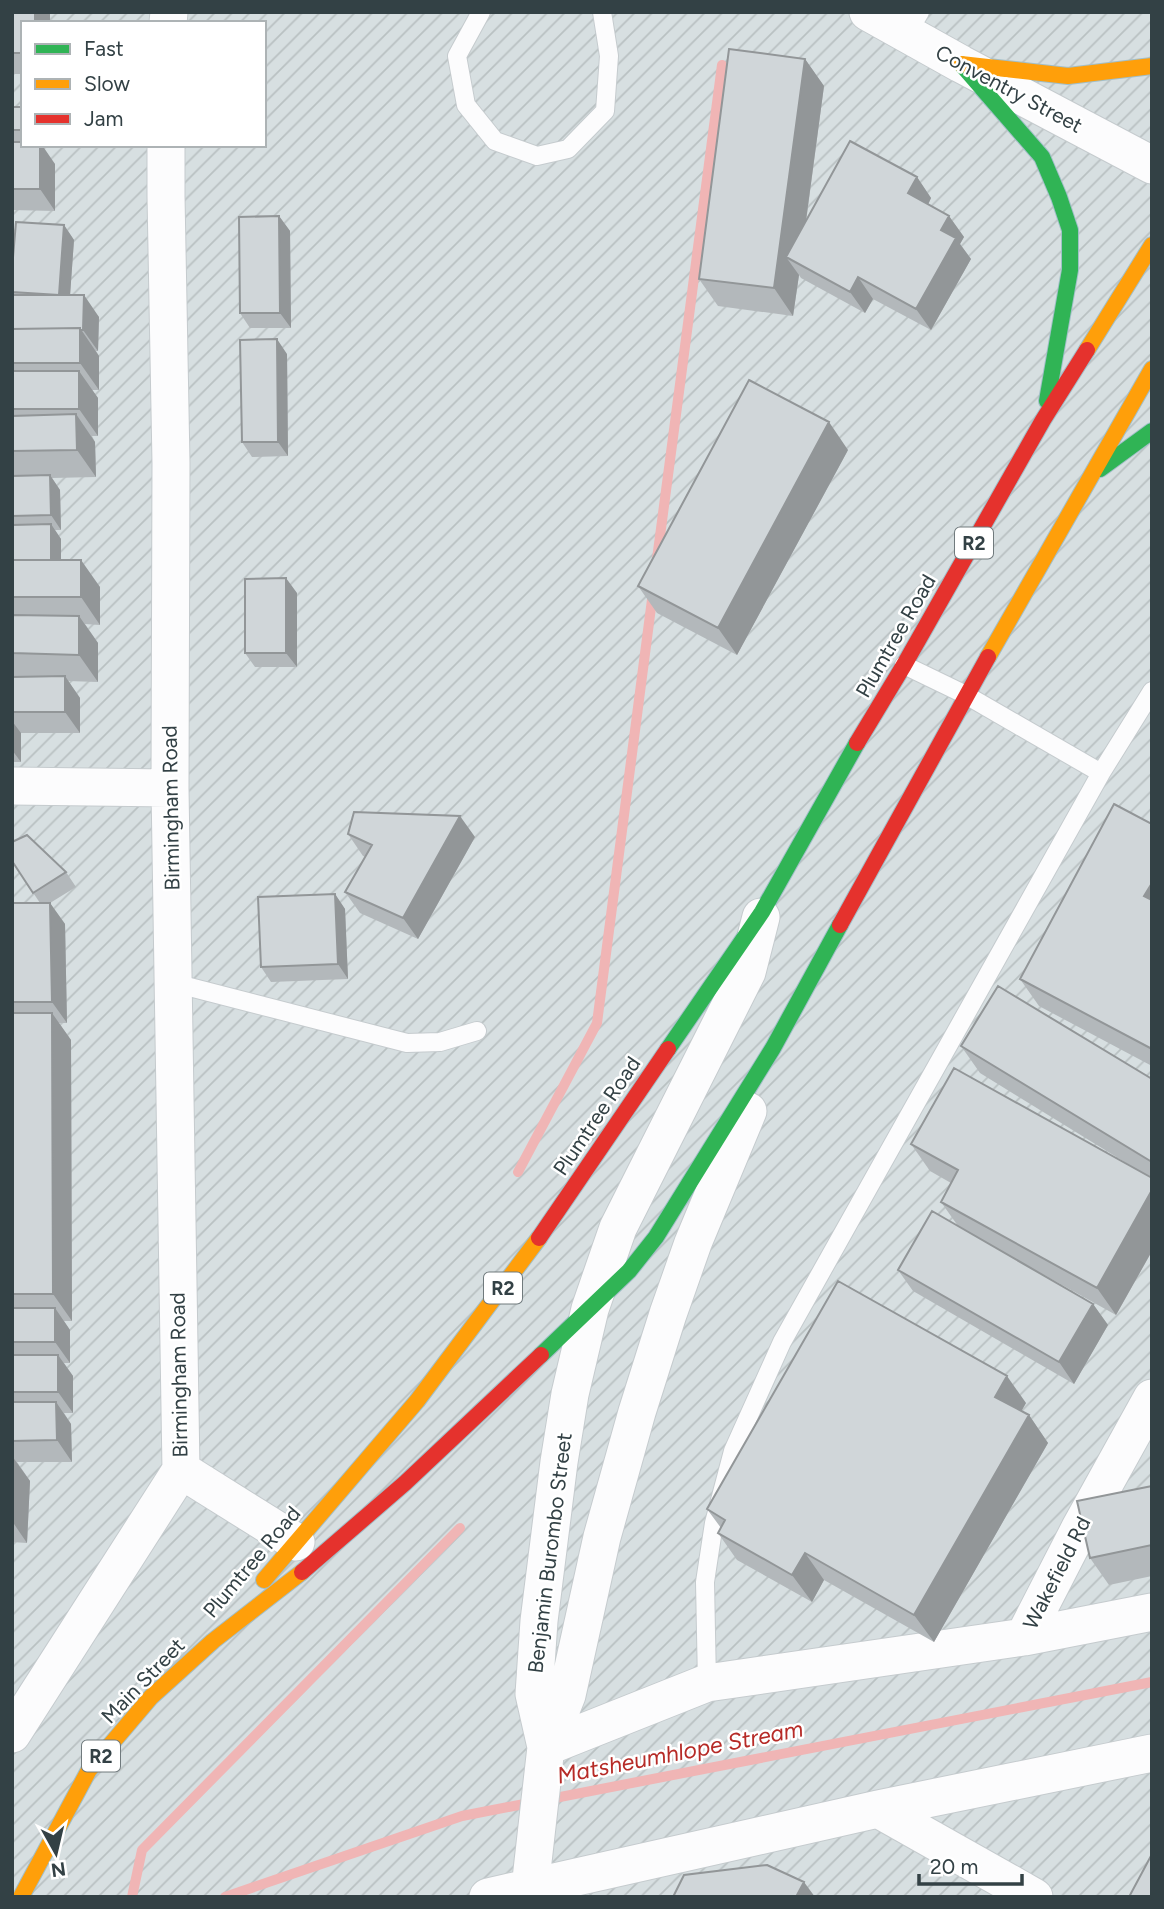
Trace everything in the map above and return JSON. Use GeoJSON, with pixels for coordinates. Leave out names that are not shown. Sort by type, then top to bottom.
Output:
{"type":"FeatureCollection","features":[{"type":"Feature","properties":{"kind":"highway"},"geometry":{"type":"LineString","coordinates":[[961,64],[1068,76],[1152,66]]}},
{"type":"Feature","properties":{"kind":"highway"},"geometry":{"type":"LineString","coordinates":[[961,64],[1042,157],[1070,230],[1070,270],[1043,421]]}},
{"type":"Feature","properties":{"kind":"highway","name":"Plumtree Road"},"geometry":{"type":"LineString","coordinates":[[213,1641],[417,1401],[523,1262],[762,912],[1043,421],[1152,245]]}},
{"type":"Feature","properties":{"kind":"highway","name":"Plumtree Road"},"geometry":{"type":"LineString","coordinates":[[213,1641],[307,1568],[405,1483],[629,1271],[656,1237],[773,1048],[966,695],[1152,369]]}},
{"type":"Feature","properties":{"kind":"highway"},"geometry":{"type":"LineString","coordinates":[[1089,477],[1152,431]]}},
{"type":"Feature","properties":{"kind":"highway","name":"Main Street"},"geometry":{"type":"LineString","coordinates":[[21,1897],[89,1770],[151,1697],[213,1641]]}},
{"type":"Feature","properties":{"kind":"street","name":"Conventry Street"},"geometry":{"type":"LineString","coordinates":[[868,12],[914,23],[961,64],[1152,165]]}},
{"type":"Feature","properties":{"kind":"street","name":"Birmingham Road"},"geometry":{"type":"LineString","coordinates":[[166,147],[171,463],[170,788],[181,1470]]}},
{"type":"Feature","properties":{"kind":"street"},"geometry":{"type":"LineString","coordinates":[[12,786],[170,788]]}},
{"type":"Feature","properties":{"kind":"street","name":"Benjamin Burombo Street"},"geometry":{"type":"LineString","coordinates":[[544,1756],[534,1695],[538,1633],[559,1462],[570,1394],[590,1309],[618,1228],[747,972],[762,912]]}},
{"type":"Feature","properties":{"kind":"street","name":"Benjamin Burombo Street"},"geometry":{"type":"LineString","coordinates":[[531,1881],[544,1756],[567,1695],[602,1537],[637,1412],[693,1243],[773,1048]]}},
{"type":"Feature","properties":{"kind":"street","name":"Wakefield Rd"},"geometry":{"type":"LineString","coordinates":[[1024,1637],[1152,1398]]}},
{"type":"Feature","properties":{"kind":"street"},"geometry":{"type":"LineString","coordinates":[[14,1727],[181,1470],[296,1542]]}},
{"type":"Feature","properties":{"kind":"street"},"geometry":{"type":"LineString","coordinates":[[544,1756],[707,1683],[1024,1637],[1152,1612]]}},
{"type":"Feature","properties":{"kind":"street"},"geometry":{"type":"LineString","coordinates":[[488,1897],[531,1881],[1152,1753]]}},
{"type":"Feature","properties":{"kind":"street"},"geometry":{"type":"LineString","coordinates":[[878,1809],[1034,1897]]}},
{"type":"Feature","properties":{"kind":"lane"},"geometry":{"type":"LineString","coordinates":[[481,12],[457,56],[466,105],[495,141],[537,156],[568,149],[605,111],[609,55],[602,12]]}},
{"type":"Feature","properties":{"kind":"lane"},"geometry":{"type":"LineString","coordinates":[[904,666],[966,695],[1101,773]]}},
{"type":"Feature","properties":{"kind":"lane"},"geometry":{"type":"LineString","coordinates":[[707,1683],[705,1582],[714,1523],[733,1451],[782,1342],[1101,773],[1152,691]]}},
{"type":"Feature","properties":{"kind":"lane"},"geometry":{"type":"LineString","coordinates":[[174,983],[407,1043],[440,1042],[477,1031]]}},
{"type":"Feature","properties":{"kind":"shaded area"},"geometry":{"type":"Polygon","coordinates":[[[12,12],[1152,12],[1152,1897],[12,1897],[12,12]]]}},
{"type":"Feature","properties":{"kind":"building"},"geometry":{"type":"Polygon","coordinates":[[[12,12],[35,12],[35,21],[21,21],[21,53],[12,53],[12,12]]]}},
{"type":"Feature","properties":{"kind":"building"},"geometry":{"type":"Polygon","coordinates":[[[729,49],[805,59],[774,288],[699,279],[729,49]]]}},
{"type":"Feature","properties":{"kind":"building"},"geometry":{"type":"Polygon","coordinates":[[[12,107],[21,107],[21,130],[12,130],[12,107]]]}},
{"type":"Feature","properties":{"kind":"building"},"geometry":{"type":"Polygon","coordinates":[[[850,141],[917,177],[908,193],[949,216],[941,230],[956,238],[916,309],[858,277],[850,292],[786,257],[850,141]]]}},
{"type":"Feature","properties":{"kind":"building"},"geometry":{"type":"Polygon","coordinates":[[[12,142],[21,142],[21,147],[40,147],[40,189],[12,189],[12,142]]]}},
{"type":"Feature","properties":{"kind":"building"},"geometry":{"type":"Polygon","coordinates":[[[279,216],[280,313],[240,313],[239,217],[279,216]]]}},
{"type":"Feature","properties":{"kind":"building"},"geometry":{"type":"Polygon","coordinates":[[[16,222],[64,225],[59,295],[12,292],[16,222]]]}},
{"type":"Feature","properties":{"kind":"building"},"geometry":{"type":"Polygon","coordinates":[[[12,295],[84,295],[83,330],[12,329],[12,295]]]}},
{"type":"Feature","properties":{"kind":"building"},"geometry":{"type":"Polygon","coordinates":[[[80,328],[80,363],[12,363],[12,329],[80,328]]]}},
{"type":"Feature","properties":{"kind":"building"},"geometry":{"type":"Polygon","coordinates":[[[277,339],[278,442],[242,442],[240,340],[277,339]]]}},
{"type":"Feature","properties":{"kind":"building"},"geometry":{"type":"Polygon","coordinates":[[[12,371],[79,371],[79,409],[12,409],[12,371]]]}},
{"type":"Feature","properties":{"kind":"building"},"geometry":{"type":"Polygon","coordinates":[[[749,380],[829,422],[718,628],[638,586],[749,380]]]}},
{"type":"Feature","properties":{"kind":"building"},"geometry":{"type":"Polygon","coordinates":[[[76,414],[77,450],[12,451],[12,416],[76,414]]]}},
{"type":"Feature","properties":{"kind":"building"},"geometry":{"type":"Polygon","coordinates":[[[50,475],[51,515],[12,516],[12,476],[50,475]]]}},
{"type":"Feature","properties":{"kind":"building"},"geometry":{"type":"Polygon","coordinates":[[[51,524],[51,560],[12,560],[12,525],[51,524]]]}},
{"type":"Feature","properties":{"kind":"building"},"geometry":{"type":"Polygon","coordinates":[[[12,560],[81,560],[81,597],[12,597],[12,560]]]}},
{"type":"Feature","properties":{"kind":"building"},"geometry":{"type":"Polygon","coordinates":[[[286,578],[286,653],[245,653],[245,579],[286,578]]]}},
{"type":"Feature","properties":{"kind":"building"},"geometry":{"type":"Polygon","coordinates":[[[12,615],[79,616],[79,655],[12,653],[12,615]]]}},
{"type":"Feature","properties":{"kind":"building"},"geometry":{"type":"Polygon","coordinates":[[[65,676],[65,712],[12,712],[12,677],[65,676]]]}},
{"type":"Feature","properties":{"kind":"building"},"geometry":{"type":"Polygon","coordinates":[[[1114,804],[1152,824],[1152,883],[1144,896],[1152,900],[1152,1049],[1020,979],[1114,804]]]}},
{"type":"Feature","properties":{"kind":"building"},"geometry":{"type":"Polygon","coordinates":[[[354,812],[460,816],[403,918],[345,892],[372,845],[348,834],[354,812]]]}},
{"type":"Feature","properties":{"kind":"building"},"geometry":{"type":"Polygon","coordinates":[[[27,835],[66,872],[33,893],[12,861],[12,842],[27,835]]]}},
{"type":"Feature","properties":{"kind":"building"},"geometry":{"type":"Polygon","coordinates":[[[335,894],[338,964],[261,967],[258,897],[335,894]]]}},
{"type":"Feature","properties":{"kind":"building"},"geometry":{"type":"Polygon","coordinates":[[[12,903],[50,903],[52,1002],[12,1002],[12,903]]]}},
{"type":"Feature","properties":{"kind":"building"},"geometry":{"type":"Polygon","coordinates":[[[998,986],[1152,1079],[1152,1162],[961,1046],[998,986]]]}},
{"type":"Feature","properties":{"kind":"building"},"geometry":{"type":"Polygon","coordinates":[[[12,1013],[52,1013],[53,1294],[12,1294],[12,1013]]]}},
{"type":"Feature","properties":{"kind":"building"},"geometry":{"type":"Polygon","coordinates":[[[954,1068],[1152,1178],[1152,1190],[1097,1288],[941,1202],[958,1170],[911,1144],[954,1068]]]}},
{"type":"Feature","properties":{"kind":"building"},"geometry":{"type":"Polygon","coordinates":[[[932,1211],[1093,1304],[1059,1362],[898,1270],[932,1211]]]}},
{"type":"Feature","properties":{"kind":"building"},"geometry":{"type":"Polygon","coordinates":[[[838,1281],[1007,1376],[995,1397],[1029,1415],[914,1615],[805,1553],[792,1575],[718,1533],[725,1520],[707,1509],[838,1281]]]}},
{"type":"Feature","properties":{"kind":"building"},"geometry":{"type":"Polygon","coordinates":[[[12,1308],[55,1308],[55,1342],[12,1342],[12,1308]]]}},
{"type":"Feature","properties":{"kind":"building"},"geometry":{"type":"Polygon","coordinates":[[[12,1355],[58,1355],[58,1392],[12,1392],[12,1355]]]}},
{"type":"Feature","properties":{"kind":"building"},"geometry":{"type":"Polygon","coordinates":[[[12,1402],[56,1402],[57,1440],[12,1441],[12,1402]]]}},
{"type":"Feature","properties":{"kind":"building"},"geometry":{"type":"Polygon","coordinates":[[[1152,1486],[1152,1545],[1090,1558],[1077,1501],[1152,1486]]]}},
{"type":"Feature","properties":{"kind":"building"},"geometry":{"type":"Polygon","coordinates":[[[1152,1854],[1152,1897],[1129,1897],[1152,1854]]]}},
{"type":"Feature","properties":{"kind":"building"},"geometry":{"type":"Polygon","coordinates":[[[767,1865],[804,1882],[796,1897],[673,1897],[684,1875],[767,1865]]]}},
{"type":"Feature","properties":{"kind":"waterway"},"geometry":{"type":"LineString","coordinates":[[657,559],[722,65]]}},
{"type":"Feature","properties":{"kind":"waterway"},"geometry":{"type":"LineString","coordinates":[[518,1172],[597,1023],[653,592]]}},
{"type":"Feature","properties":{"kind":"waterway"},"geometry":{"type":"LineString","coordinates":[[132,1897],[142,1850],[460,1528]]}},
{"type":"Feature","properties":{"kind":"waterway","name":"Matsheumhlope Stream"},"geometry":{"type":"LineString","coordinates":[[225,1897],[462,1816],[1152,1682]]}},
{"type":"Feature","properties":{"kind":"traffic: fast"},"geometry":{"type":"LineString","coordinates":[[961,64],[1042,157],[1070,230],[1070,270],[1047,401]]}},
{"type":"Feature","properties":{"kind":"traffic: fast"},"geometry":{"type":"LineString","coordinates":[[1100,469],[1152,431]]}},
{"type":"Feature","properties":{"kind":"traffic: fast"},"geometry":{"type":"LineString","coordinates":[[668,1049],[762,912],[857,743]]}},
{"type":"Feature","properties":{"kind":"traffic: fast"},"geometry":{"type":"LineString","coordinates":[[541,1355],[629,1271],[656,1237],[773,1048],[840,925]]}},
{"type":"Feature","properties":{"kind":"traffic: slow"},"geometry":{"type":"LineString","coordinates":[[961,64],[1068,76],[1152,66]]}},
{"type":"Feature","properties":{"kind":"traffic: slow"},"geometry":{"type":"LineString","coordinates":[[1087,350],[1152,245]]}},
{"type":"Feature","properties":{"kind":"traffic: slow"},"geometry":{"type":"LineString","coordinates":[[988,657],[1152,369]]}},
{"type":"Feature","properties":{"kind":"traffic: slow"},"geometry":{"type":"LineString","coordinates":[[264,1580],[417,1401],[539,1238]]}},
{"type":"Feature","properties":{"kind":"traffic: slow"},"geometry":{"type":"LineString","coordinates":[[21,1897],[89,1770],[151,1697],[213,1641],[302,1572]]}},
{"type":"Feature","properties":{"kind":"traffic: jam"},"geometry":{"type":"LineString","coordinates":[[857,743],[1043,420],[1087,350]]}},
{"type":"Feature","properties":{"kind":"traffic: jam"},"geometry":{"type":"LineString","coordinates":[[840,925],[988,657]]}},
{"type":"Feature","properties":{"kind":"traffic: jam"},"geometry":{"type":"LineString","coordinates":[[539,1238],[668,1049]]}},
{"type":"Feature","properties":{"kind":"traffic: jam"},"geometry":{"type":"LineString","coordinates":[[302,1572],[405,1483],[541,1355]]}}]}
